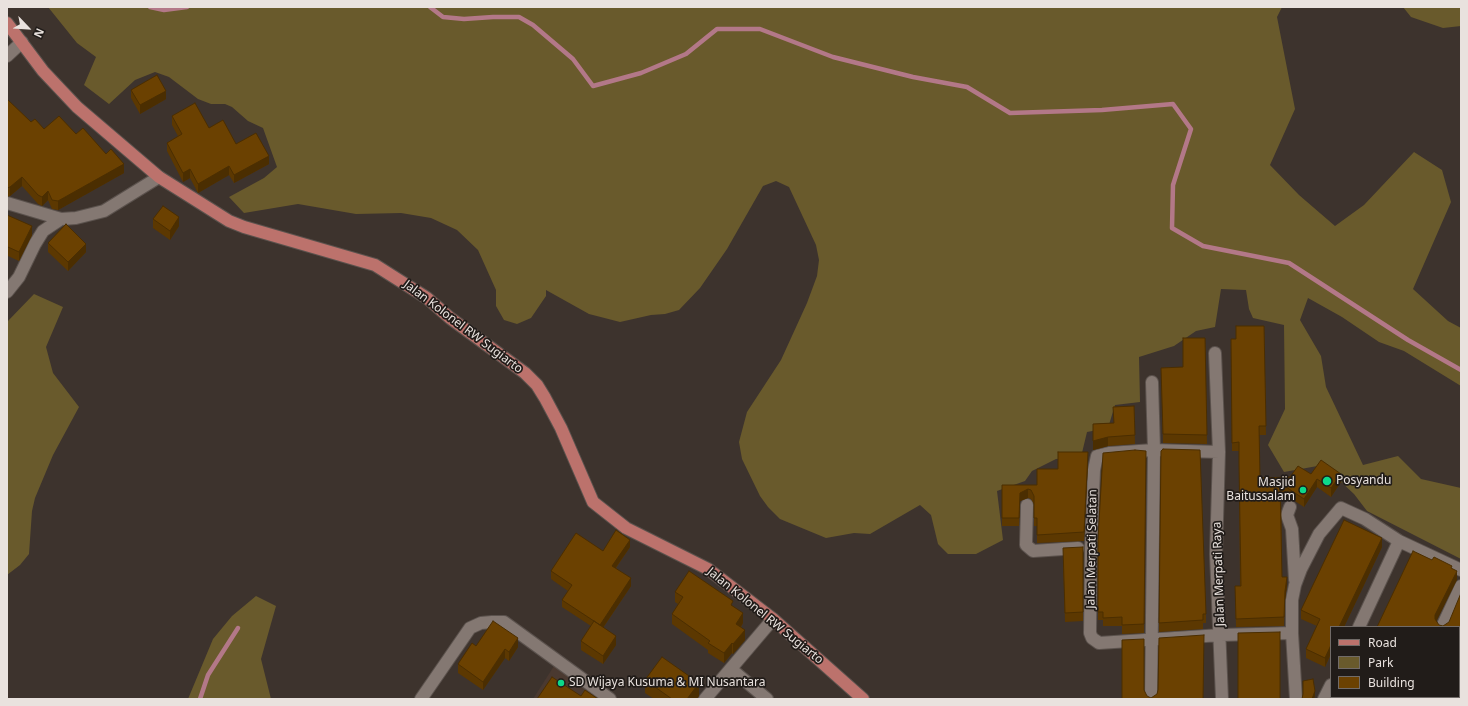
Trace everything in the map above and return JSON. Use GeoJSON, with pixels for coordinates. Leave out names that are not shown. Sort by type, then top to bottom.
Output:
{"type":"FeatureCollection","features":[{"type":"Feature","properties":{"kind":"main road","name":"Jalan Kolonel RW Sugiarto"},"geometry":{"type":"LineString","coordinates":[[7,23],[43,71],[77,107],[159,177],[229,221],[244,227],[375,265],[427,298],[450,318],[525,373],[537,385],[561,428],[593,502],[626,528],[708,569],[773,619],[863,699]]}},
{"type":"Feature","properties":{"kind":"street"},"geometry":{"type":"LineString","coordinates":[[7,56],[22,42]]}},
{"type":"Feature","properties":{"kind":"street"},"geometry":{"type":"LineString","coordinates":[[7,203],[61,219],[76,218],[104,210],[159,177]]}},
{"type":"Feature","properties":{"kind":"street"},"geometry":{"type":"LineString","coordinates":[[7,292],[19,278],[35,244],[44,231],[61,219]]}},
{"type":"Feature","properties":{"kind":"street","name":"Jalan Merpati Raya"},"geometry":{"type":"LineString","coordinates":[[1215,353],[1219,452],[1216,554],[1221,634],[1222,699]]}},
{"type":"Feature","properties":{"kind":"street"},"geometry":{"type":"LineString","coordinates":[[1151,699],[1154,450],[1152,382]]}},
{"type":"Feature","properties":{"kind":"street","name":"Jalan Merpati Selatan"},"geometry":{"type":"LineString","coordinates":[[1219,452],[1154,450],[1109,453],[1097,456],[1094,470],[1090,632],[1092,638],[1099,643],[1221,634],[1292,633]]}},
{"type":"Feature","properties":{"kind":"street"},"geometry":{"type":"LineString","coordinates":[[1027,505],[1026,545],[1033,551],[1092,548]]}},
{"type":"Feature","properties":{"kind":"street"},"geometry":{"type":"LineString","coordinates":[[1290,507],[1287,514],[1292,529],[1295,585]]}},
{"type":"Feature","properties":{"kind":"street"},"geometry":{"type":"LineString","coordinates":[[1296,699],[1292,633],[1292,600],[1295,585],[1301,569],[1319,534],[1341,508],[1365,519],[1399,541],[1461,570]]}},
{"type":"Feature","properties":{"kind":"street"},"geometry":{"type":"LineString","coordinates":[[1359,626],[1399,541]]}},
{"type":"Feature","properties":{"kind":"street"},"geometry":{"type":"LineString","coordinates":[[1442,626],[1461,586]]}},
{"type":"Feature","properties":{"kind":"street"},"geometry":{"type":"LineString","coordinates":[[705,699],[773,619]]}},
{"type":"Feature","properties":{"kind":"street"},"geometry":{"type":"LineString","coordinates":[[421,699],[470,628],[481,623],[504,622],[610,699]]}},
{"type":"Feature","properties":{"kind":"street"},"geometry":{"type":"LineString","coordinates":[[731,669],[767,699]]}},
{"type":"Feature","properties":{"kind":"street"},"geometry":{"type":"LineString","coordinates":[[1324,699],[1330,687]]}},
{"type":"Feature","properties":{"kind":"shaded area","name":"SD Wijaya Kusuma & MI Nusantara"},"geometry":{"type":"Polygon","coordinates":[[[554,666],[602,699],[533,699],[554,666]]]}},
{"type":"Feature","properties":{"kind":"green space"},"geometry":{"type":"Polygon","coordinates":[[[48,7],[1282,7],[1277,17],[1295,109],[1270,165],[1299,195],[1335,226],[1364,205],[1414,152],[1442,170],[1451,202],[1413,289],[1448,321],[1461,328],[1461,386],[1404,351],[1379,342],[1342,317],[1308,298],[1300,320],[1321,356],[1326,387],[1363,465],[1398,456],[1421,479],[1461,488],[1461,559],[1367,511],[1354,494],[1323,465],[1284,472],[1268,445],[1285,409],[1284,325],[1253,318],[1249,309],[1246,290],[1221,289],[1215,327],[1196,331],[1174,346],[1139,357],[1140,402],[1115,405],[1108,428],[1087,432],[1081,457],[1056,459],[1032,471],[1025,481],[997,491],[1003,540],[976,554],[948,554],[938,544],[931,515],[920,505],[870,534],[854,533],[826,538],[780,519],[768,507],[760,496],[742,459],[739,442],[747,412],[781,360],[807,303],[817,276],[819,260],[816,245],[789,187],[776,181],[763,186],[727,249],[700,288],[679,310],[620,322],[589,314],[546,290],[546,296],[531,318],[517,324],[504,320],[496,306],[496,290],[478,250],[457,230],[431,218],[401,213],[356,214],[298,204],[244,213],[229,197],[264,178],[277,167],[263,128],[248,121],[232,107],[225,104],[211,104],[198,99],[169,77],[155,72],[135,80],[109,104],[84,85],[96,57],[77,43],[48,7]]]}},
{"type":"Feature","properties":{"kind":"green space"},"geometry":{"type":"Polygon","coordinates":[[[1403,7],[1461,7],[1461,26],[1443,28],[1411,17],[1403,7]]]}},
{"type":"Feature","properties":{"kind":"green space"},"geometry":{"type":"Polygon","coordinates":[[[34,294],[63,307],[46,347],[53,373],[79,407],[53,455],[35,498],[32,511],[29,554],[20,565],[7,575],[7,322],[34,294]]]}},
{"type":"Feature","properties":{"kind":"green space"},"geometry":{"type":"Polygon","coordinates":[[[256,596],[276,606],[261,659],[271,699],[188,699],[213,639],[232,616],[256,596]]]}},
{"type":"Feature","properties":{"kind":"building"},"geometry":{"type":"Polygon","coordinates":[[[157,75],[166,91],[140,105],[131,90],[157,75]]]}},
{"type":"Feature","properties":{"kind":"building"},"geometry":{"type":"Polygon","coordinates":[[[7,99],[31,122],[35,119],[44,129],[59,116],[76,134],[83,128],[106,154],[111,149],[124,164],[58,201],[52,200],[48,191],[42,197],[38,195],[22,177],[7,188],[7,99]]]}},
{"type":"Feature","properties":{"kind":"building"},"geometry":{"type":"Polygon","coordinates":[[[195,103],[209,128],[223,120],[236,144],[256,133],[269,156],[234,175],[229,166],[198,184],[190,169],[183,173],[167,143],[182,134],[172,116],[195,103]]]}},
{"type":"Feature","properties":{"kind":"building"},"geometry":{"type":"Polygon","coordinates":[[[163,206],[179,217],[170,231],[153,219],[163,206]]]}},
{"type":"Feature","properties":{"kind":"building"},"geometry":{"type":"Polygon","coordinates":[[[7,215],[32,226],[19,252],[8,247],[7,250],[7,215]]]}},
{"type":"Feature","properties":{"kind":"building"},"geometry":{"type":"Polygon","coordinates":[[[66,224],[86,244],[68,262],[48,243],[66,224]]]}},
{"type":"Feature","properties":{"kind":"building"},"geometry":{"type":"Polygon","coordinates":[[[1236,326],[1264,326],[1266,426],[1259,426],[1260,478],[1290,477],[1298,466],[1311,474],[1321,460],[1341,474],[1331,488],[1317,479],[1304,499],[1280,483],[1282,577],[1287,577],[1284,617],[1236,619],[1235,586],[1241,586],[1239,442],[1232,443],[1231,339],[1236,339],[1236,326]]]}},
{"type":"Feature","properties":{"kind":"building"},"geometry":{"type":"Polygon","coordinates":[[[1183,338],[1205,338],[1207,435],[1163,434],[1161,368],[1183,367],[1183,338]]]}},
{"type":"Feature","properties":{"kind":"building"},"geometry":{"type":"Polygon","coordinates":[[[1134,406],[1135,435],[1108,437],[1093,441],[1093,424],[1114,423],[1113,407],[1134,406]]]}},
{"type":"Feature","properties":{"kind":"building"},"geometry":{"type":"Polygon","coordinates":[[[1163,449],[1200,450],[1206,614],[1203,614],[1203,620],[1159,623],[1161,451],[1163,449]]]}},
{"type":"Feature","properties":{"kind":"building"},"geometry":{"type":"Polygon","coordinates":[[[1135,450],[1146,451],[1144,624],[1122,625],[1122,617],[1103,618],[1103,612],[1098,612],[1098,539],[1103,453],[1135,450]]]}},
{"type":"Feature","properties":{"kind":"building"},"geometry":{"type":"Polygon","coordinates":[[[1058,452],[1088,452],[1084,532],[1037,535],[1037,518],[1034,518],[1034,496],[1031,490],[1028,489],[1020,493],[1019,518],[1002,518],[1002,485],[1037,485],[1037,469],[1058,469],[1058,452]]]}},
{"type":"Feature","properties":{"kind":"building"},"geometry":{"type":"Polygon","coordinates":[[[1344,520],[1382,538],[1339,626],[1330,626],[1330,647],[1325,658],[1306,649],[1320,619],[1301,610],[1344,520]]]}},
{"type":"Feature","properties":{"kind":"building"},"geometry":{"type":"Polygon","coordinates":[[[616,530],[630,540],[612,566],[631,578],[600,625],[562,600],[572,585],[551,571],[576,533],[603,551],[616,530]]]}},
{"type":"Feature","properties":{"kind":"building"},"geometry":{"type":"Polygon","coordinates":[[[1083,547],[1083,612],[1065,613],[1063,548],[1083,547]]]}},
{"type":"Feature","properties":{"kind":"building"},"geometry":{"type":"Polygon","coordinates":[[[1413,551],[1432,560],[1434,557],[1452,566],[1451,568],[1457,571],[1435,615],[1435,619],[1439,625],[1443,626],[1377,626],[1413,551]]]}},
{"type":"Feature","properties":{"kind":"building"},"geometry":{"type":"Polygon","coordinates":[[[689,571],[733,601],[731,605],[743,613],[736,624],[745,630],[724,653],[708,643],[710,641],[672,614],[683,597],[675,592],[689,571]]]}},
{"type":"Feature","properties":{"kind":"building"},"geometry":{"type":"Polygon","coordinates":[[[1461,593],[1461,699],[1342,699],[1460,698],[1460,626],[1443,626],[1449,622],[1461,593]]]}},
{"type":"Feature","properties":{"kind":"building"},"geometry":{"type":"Polygon","coordinates":[[[493,621],[518,638],[509,652],[505,649],[483,682],[458,664],[472,643],[476,646],[493,621]]]}},
{"type":"Feature","properties":{"kind":"building"},"geometry":{"type":"Polygon","coordinates":[[[594,621],[616,636],[603,656],[581,641],[594,621]]]}},
{"type":"Feature","properties":{"kind":"building"},"geometry":{"type":"Polygon","coordinates":[[[1280,632],[1280,699],[1238,699],[1238,633],[1280,632]]]}},
{"type":"Feature","properties":{"kind":"building"},"geometry":{"type":"Polygon","coordinates":[[[1204,635],[1203,699],[1122,699],[1122,640],[1144,639],[1144,690],[1147,696],[1151,698],[1157,694],[1158,690],[1159,638],[1204,635]]]}},
{"type":"Feature","properties":{"kind":"building"},"geometry":{"type":"Polygon","coordinates":[[[662,657],[699,683],[687,699],[672,699],[645,680],[662,657]]]}},
{"type":"Feature","properties":{"kind":"building"},"geometry":{"type":"Polygon","coordinates":[[[552,677],[581,696],[585,690],[598,699],[537,699],[552,677]]]}},
{"type":"Feature","properties":{"kind":"building"},"geometry":{"type":"Polygon","coordinates":[[[1313,679],[1315,691],[1312,699],[1302,699],[1303,681],[1313,679]]]}},
{"type":"Feature","properties":{"kind":"waterway"},"geometry":{"type":"LineString","coordinates":[[150,7],[164,10],[187,7]]}},
{"type":"Feature","properties":{"kind":"waterway"},"geometry":{"type":"LineString","coordinates":[[430,7],[443,17],[464,19],[519,17],[533,25],[573,59],[593,86],[641,73],[686,54],[717,29],[760,29],[833,57],[913,77],[967,87],[1010,113],[1102,110],[1173,104],[1191,129],[1173,185],[1172,228],[1203,246],[1289,263],[1408,340],[1461,370]]}},
{"type":"Feature","properties":{"kind":"waterway"},"geometry":{"type":"LineString","coordinates":[[200,699],[208,675],[238,628]]}},
{"type":"Feature","properties":{"kind":"place","name":"Posyandu"},"geometry":{"type":"Point","coordinates":[1327,481]}},
{"type":"Feature","properties":{"kind":"place","name":"Masjid Baitussalam"},"geometry":{"type":"Point","coordinates":[1303,490]}},
{"type":"Feature","properties":{"kind":"place","name":"SD Wijaya Kusuma & MI Nusantara"},"geometry":{"type":"Point","coordinates":[561,683]}}]}
